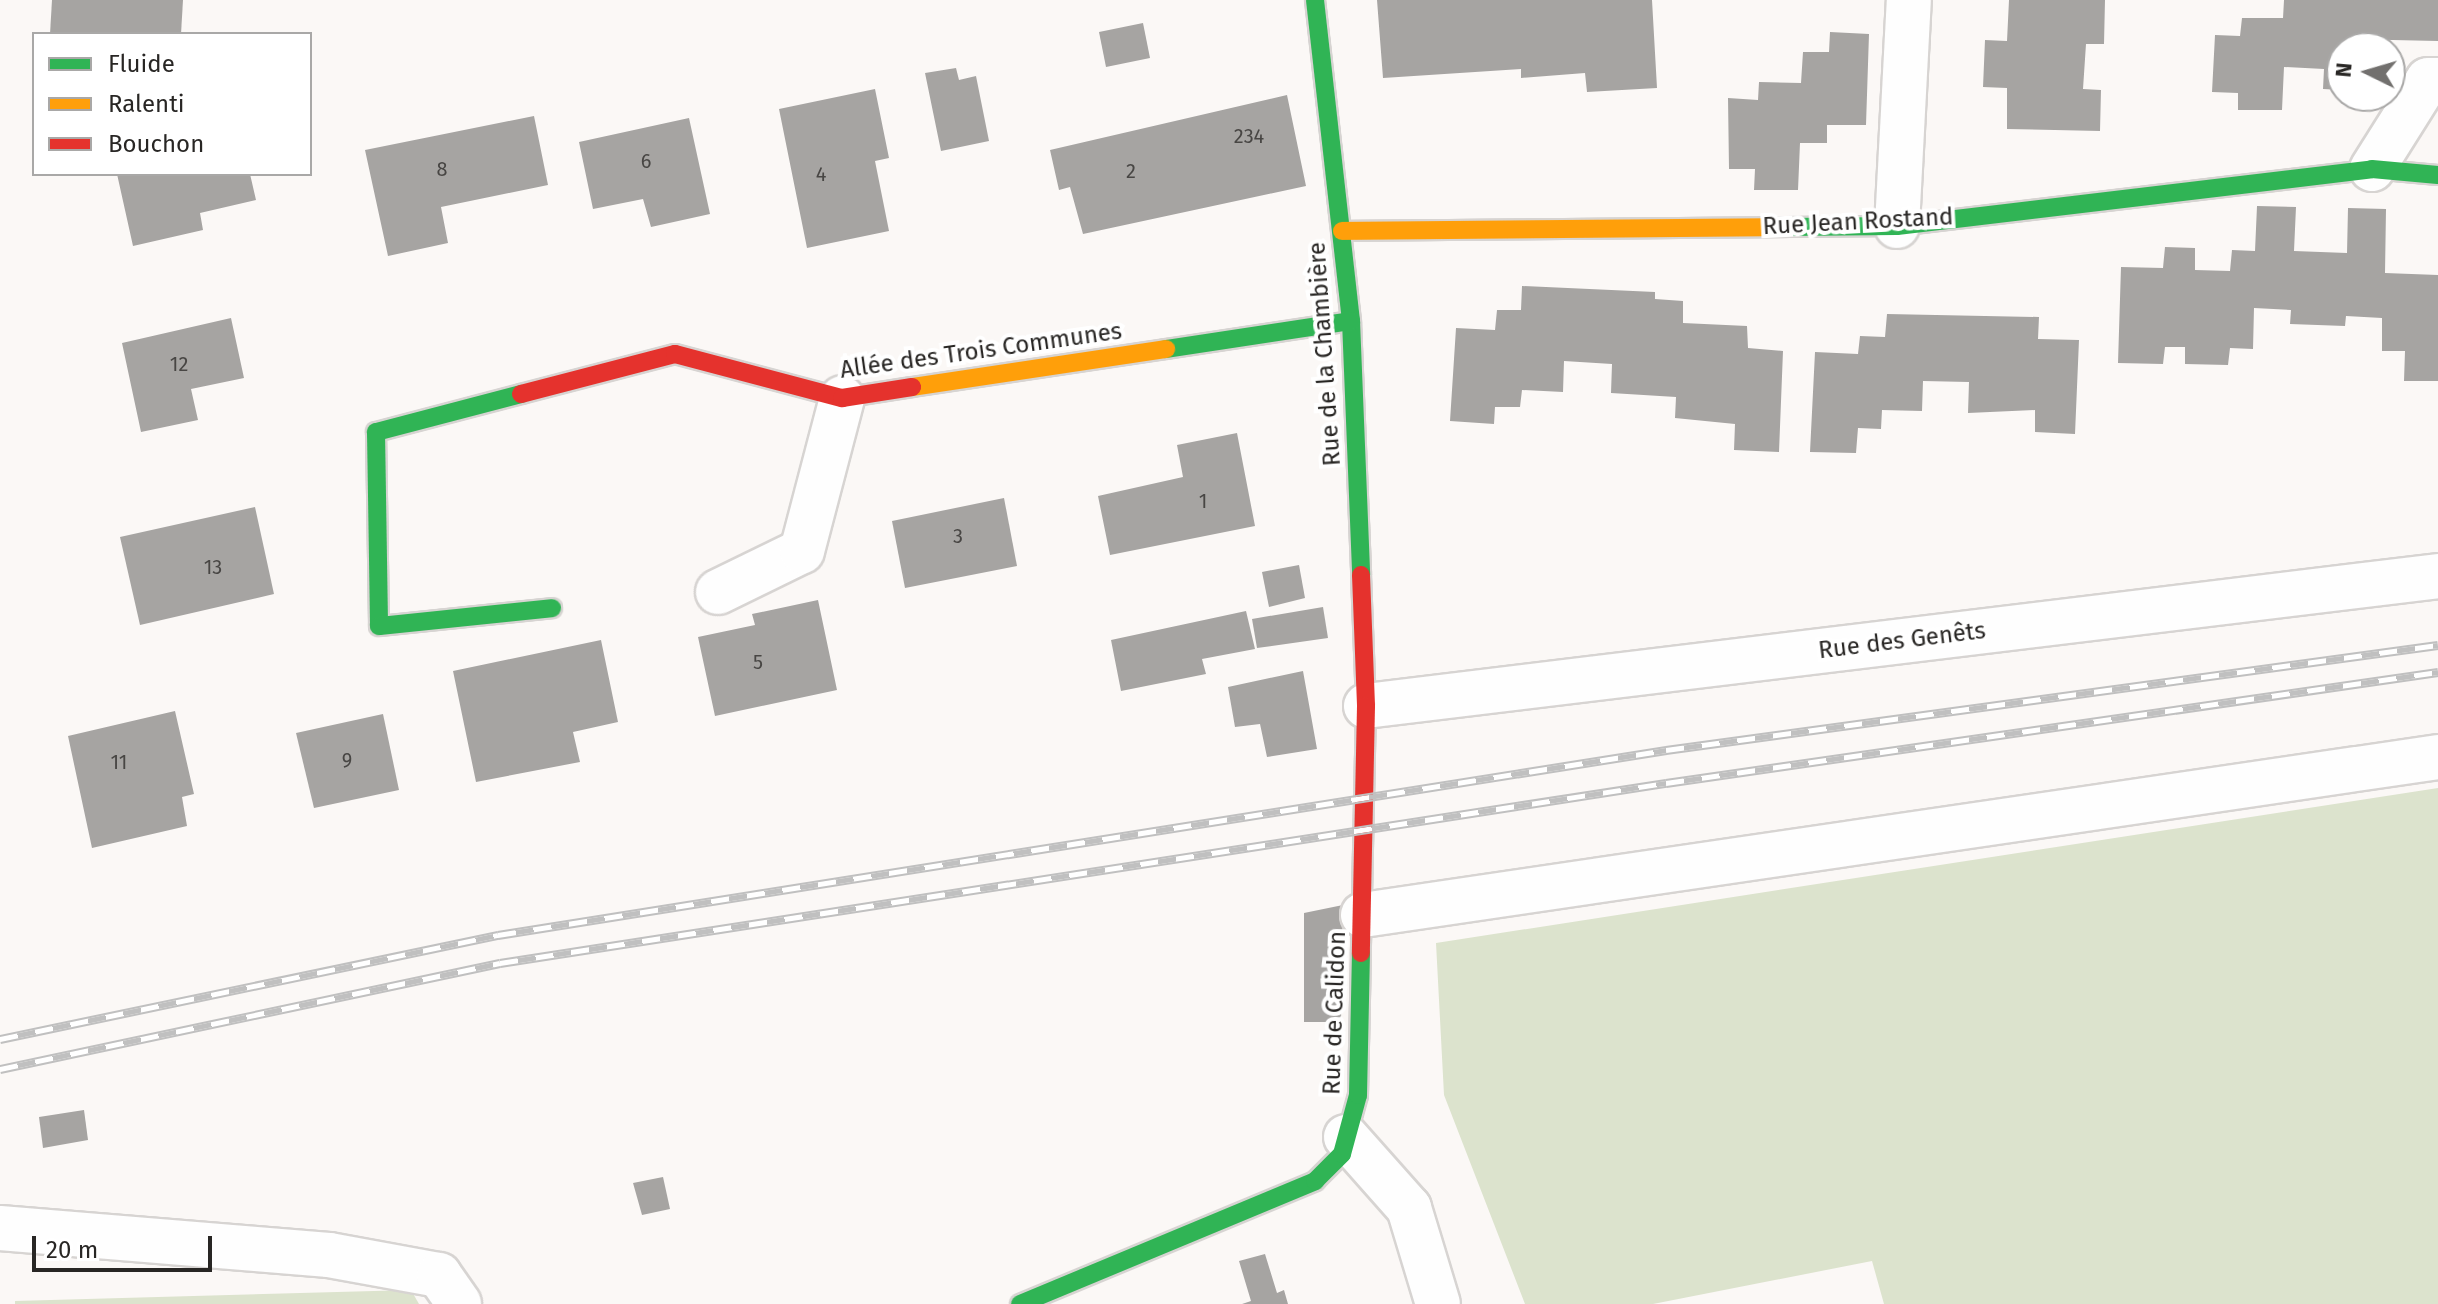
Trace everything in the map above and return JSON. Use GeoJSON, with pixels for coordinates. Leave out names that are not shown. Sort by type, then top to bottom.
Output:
{"type":"FeatureCollection","features":[{"type":"Feature","properties":{"kind":"street","name":"Rue de la Chambière"},"geometry":{"type":"LineString","coordinates":[[1315,0],[1351,321],[1366,706]]}},
{"type":"Feature","properties":{"kind":"street"},"geometry":{"type":"LineString","coordinates":[[1897,226],[1909,0]]}},
{"type":"Feature","properties":{"kind":"street"},"geometry":{"type":"LineString","coordinates":[[2372,169],[2428,80],[2438,80]]}},
{"type":"Feature","properties":{"kind":"street","name":"Rue Jean Rostand"},"geometry":{"type":"LineString","coordinates":[[1342,231],[1897,226],[2372,169],[2438,175]]}},
{"type":"Feature","properties":{"kind":"street","name":"Allée des Trois Communes"},"geometry":{"type":"LineString","coordinates":[[552,608],[379,626],[376,432],[675,354],[842,398],[1351,321]]}},
{"type":"Feature","properties":{"kind":"street"},"geometry":{"type":"LineString","coordinates":[[718,592],[802,551],[842,398]]}},
{"type":"Feature","properties":{"kind":"street","name":"Rue des Genêts"},"geometry":{"type":"LineString","coordinates":[[1366,706],[2438,576]]}},
{"type":"Feature","properties":{"kind":"street","name":"Rue de Calidon"},"geometry":{"type":"LineString","coordinates":[[1020,1304],[1315,1181],[1342,1154],[1358,1095],[1366,706]]}},
{"type":"Feature","properties":{"kind":"street"},"geometry":{"type":"LineString","coordinates":[[1363,915],[2438,757]]}},
{"type":"Feature","properties":{"kind":"street"},"geometry":{"type":"LineString","coordinates":[[1346,1137],[1409,1208],[1438,1304]]}},
{"type":"Feature","properties":{"kind":"street"},"geometry":{"type":"LineString","coordinates":[[0,1228],[329,1255],[439,1275],[459,1304]]}},
{"type":"Feature","properties":{"kind":"green space"},"geometry":{"type":"Polygon","coordinates":[[[2438,788],[2438,1304],[1884,1304],[1872,1261],[1653,1304],[1525,1304],[1444,1095],[1436,943],[2438,788]]]}},
{"type":"Feature","properties":{"kind":"green space"},"geometry":{"type":"Polygon","coordinates":[[[411,1290],[419,1304],[15,1304],[15,1301],[411,1290]]]}},
{"type":"Feature","properties":{"kind":"building"},"geometry":{"type":"Polygon","coordinates":[[[52,0],[183,0],[181,32],[50,32],[52,0]]]}},
{"type":"Feature","properties":{"kind":"building"},"geometry":{"type":"Polygon","coordinates":[[[1377,0],[1652,0],[1657,88],[1587,92],[1585,73],[1521,78],[1521,69],[1383,78],[1377,0]]]}},
{"type":"Feature","properties":{"kind":"building"},"geometry":{"type":"Polygon","coordinates":[[[2009,0],[2105,0],[2104,44],[2086,44],[2083,89],[2101,90],[2100,131],[2007,129],[2007,88],[1983,87],[1985,40],[2007,41],[2009,0]]]}},
{"type":"Feature","properties":{"kind":"building"},"geometry":{"type":"Polygon","coordinates":[[[2284,0],[2438,0],[2438,41],[2406,40],[2406,32],[2326,32],[2326,89],[2323,89],[2324,69],[2284,67],[2282,110],[2238,110],[2238,93],[2212,92],[2215,35],[2240,36],[2242,18],[2283,18],[2284,0]]]}},
{"type":"Feature","properties":{"kind":"building"},"geometry":{"type":"Polygon","coordinates":[[[1143,23],[1150,58],[1106,67],[1099,32],[1143,23]]]}},
{"type":"Feature","properties":{"kind":"building"},"geometry":{"type":"Polygon","coordinates":[[[1830,32],[1869,34],[1866,125],[1827,125],[1827,143],[1800,143],[1798,190],[1754,190],[1755,169],[1729,169],[1728,98],[1758,100],[1759,82],[1801,83],[1803,52],[1829,52],[1830,32]]]}},
{"type":"Feature","properties":{"kind":"building"},"geometry":{"type":"Polygon","coordinates":[[[956,68],[959,80],[976,76],[989,141],[941,151],[925,73],[956,68]]]}},
{"type":"Feature","properties":{"kind":"building"},"geometry":{"type":"Polygon","coordinates":[[[875,89],[889,158],[875,161],[889,231],[807,248],[779,109],[875,89]]]}},
{"type":"Feature","properties":{"kind":"building"},"geometry":{"type":"Polygon","coordinates":[[[1287,95],[1306,186],[1083,234],[1070,187],[1059,190],[1050,150],[1287,95]]]}},
{"type":"Feature","properties":{"kind":"building"},"geometry":{"type":"Polygon","coordinates":[[[534,116],[548,185],[441,207],[448,243],[388,256],[365,150],[534,116]]]}},
{"type":"Feature","properties":{"kind":"building"},"geometry":{"type":"Polygon","coordinates":[[[689,118],[710,214],[651,227],[643,199],[593,209],[579,142],[689,118]]]}},
{"type":"Feature","properties":{"kind":"building"},"geometry":{"type":"Polygon","coordinates":[[[117,176],[250,176],[256,200],[200,213],[203,230],[133,246],[117,176]]]}},
{"type":"Feature","properties":{"kind":"building"},"geometry":{"type":"Polygon","coordinates":[[[2257,206],[2296,207],[2294,251],[2347,253],[2348,208],[2386,209],[2385,273],[2438,275],[2438,381],[2404,381],[2405,351],[2382,351],[2382,318],[2346,316],[2345,326],[2290,324],[2291,310],[2254,308],[2253,349],[2230,348],[2228,365],[2185,364],[2185,347],[2165,347],[2163,364],[2118,363],[2121,267],[2163,268],[2165,247],[2195,248],[2195,270],[2230,271],[2232,250],[2255,251],[2257,206]]]}},
{"type":"Feature","properties":{"kind":"building"},"geometry":{"type":"Polygon","coordinates":[[[1522,286],[1655,292],[1655,299],[1683,301],[1683,323],[1747,326],[1748,348],[1783,351],[1779,452],[1734,450],[1735,424],[1675,418],[1676,397],[1611,393],[1612,364],[1564,361],[1563,392],[1522,390],[1520,407],[1495,407],[1494,424],[1450,421],[1456,328],[1495,330],[1497,310],[1521,310],[1522,286]]]}},
{"type":"Feature","properties":{"kind":"building"},"geometry":{"type":"Polygon","coordinates":[[[1887,314],[2039,317],[2038,339],[2079,340],[2075,434],[2035,432],[2035,410],[1968,413],[1969,382],[1923,381],[1922,411],[1882,410],[1881,429],[1858,428],[1856,453],[1810,452],[1815,352],[1858,354],[1860,336],[1885,337],[1887,314]]]}},
{"type":"Feature","properties":{"kind":"building"},"geometry":{"type":"Polygon","coordinates":[[[231,318],[244,378],[191,389],[198,420],[141,432],[122,343],[231,318]]]}},
{"type":"Feature","properties":{"kind":"building"},"geometry":{"type":"Polygon","coordinates":[[[1237,433],[1255,526],[1110,555],[1098,496],[1183,477],[1177,445],[1237,433]]]}},
{"type":"Feature","properties":{"kind":"building"},"geometry":{"type":"Polygon","coordinates":[[[1004,498],[1017,566],[905,588],[892,521],[1004,498]]]}},
{"type":"Feature","properties":{"kind":"building"},"geometry":{"type":"Polygon","coordinates":[[[255,507],[274,594],[140,625],[120,537],[255,507]]]}},
{"type":"Feature","properties":{"kind":"building"},"geometry":{"type":"Polygon","coordinates":[[[1299,565],[1305,598],[1269,607],[1262,572],[1299,565]]]}},
{"type":"Feature","properties":{"kind":"building"},"geometry":{"type":"Polygon","coordinates":[[[818,600],[837,690],[715,716],[698,637],[755,625],[752,614],[818,600]]]}},
{"type":"Feature","properties":{"kind":"building"},"geometry":{"type":"Polygon","coordinates":[[[1323,607],[1328,638],[1257,648],[1252,619],[1323,607]]]}},
{"type":"Feature","properties":{"kind":"building"},"geometry":{"type":"Polygon","coordinates":[[[1246,611],[1255,649],[1202,659],[1206,674],[1121,691],[1111,640],[1246,611]]]}},
{"type":"Feature","properties":{"kind":"building"},"geometry":{"type":"Polygon","coordinates":[[[601,640],[618,722],[573,732],[580,762],[476,782],[453,671],[601,640]]]}},
{"type":"Feature","properties":{"kind":"building"},"geometry":{"type":"Polygon","coordinates":[[[1303,671],[1317,749],[1267,757],[1260,724],[1235,727],[1228,687],[1303,671]]]}},
{"type":"Feature","properties":{"kind":"building"},"geometry":{"type":"Polygon","coordinates":[[[175,711],[194,794],[182,797],[187,826],[92,848],[68,736],[175,711]]]}},
{"type":"Feature","properties":{"kind":"building"},"geometry":{"type":"Polygon","coordinates":[[[383,714],[399,790],[314,808],[296,733],[383,714]]]}},
{"type":"Feature","properties":{"kind":"building"},"geometry":{"type":"Polygon","coordinates":[[[1343,905],[1341,1022],[1304,1022],[1304,913],[1343,905]]]}},
{"type":"Feature","properties":{"kind":"building"},"geometry":{"type":"Polygon","coordinates":[[[84,1110],[88,1140],[43,1148],[39,1117],[84,1110]]]}},
{"type":"Feature","properties":{"kind":"building"},"geometry":{"type":"Polygon","coordinates":[[[663,1177],[670,1209],[642,1215],[633,1183],[663,1177]]]}},
{"type":"Feature","properties":{"kind":"building"},"geometry":{"type":"Polygon","coordinates":[[[1265,1254],[1277,1293],[1284,1290],[1288,1304],[1242,1304],[1251,1301],[1239,1261],[1265,1254]]]}},
{"type":"Feature","properties":{"kind":"railway"},"geometry":{"type":"LineString","coordinates":[[0,1039],[498,935],[1666,750],[2438,645]]}},
{"type":"Feature","properties":{"kind":"railway"},"geometry":{"type":"LineString","coordinates":[[0,1069],[500,963],[1666,783],[2438,672]]}},
{"type":"Feature","properties":{"kind":"traffic: fast"},"geometry":{"type":"LineString","coordinates":[[1315,0],[1351,321],[1361,575]]}},
{"type":"Feature","properties":{"kind":"traffic: fast"},"geometry":{"type":"LineString","coordinates":[[1786,227],[1897,226],[2372,169],[2438,175]]}},
{"type":"Feature","properties":{"kind":"traffic: fast"},"geometry":{"type":"LineString","coordinates":[[1166,349],[1351,321]]}},
{"type":"Feature","properties":{"kind":"traffic: fast"},"geometry":{"type":"LineString","coordinates":[[521,394],[376,432],[379,626],[552,608]]}},
{"type":"Feature","properties":{"kind":"traffic: fast"},"geometry":{"type":"LineString","coordinates":[[1020,1304],[1315,1181],[1342,1154],[1358,1095],[1361,953]]}},
{"type":"Feature","properties":{"kind":"traffic: slow"},"geometry":{"type":"LineString","coordinates":[[1342,231],[1786,227]]}},
{"type":"Feature","properties":{"kind":"traffic: slow"},"geometry":{"type":"LineString","coordinates":[[912,387],[1166,349]]}},
{"type":"Feature","properties":{"kind":"traffic: jam"},"geometry":{"type":"LineString","coordinates":[[521,394],[675,354],[842,398],[912,387]]}},
{"type":"Feature","properties":{"kind":"traffic: jam"},"geometry":{"type":"LineString","coordinates":[[1361,575],[1366,706],[1361,953]]}}]}
